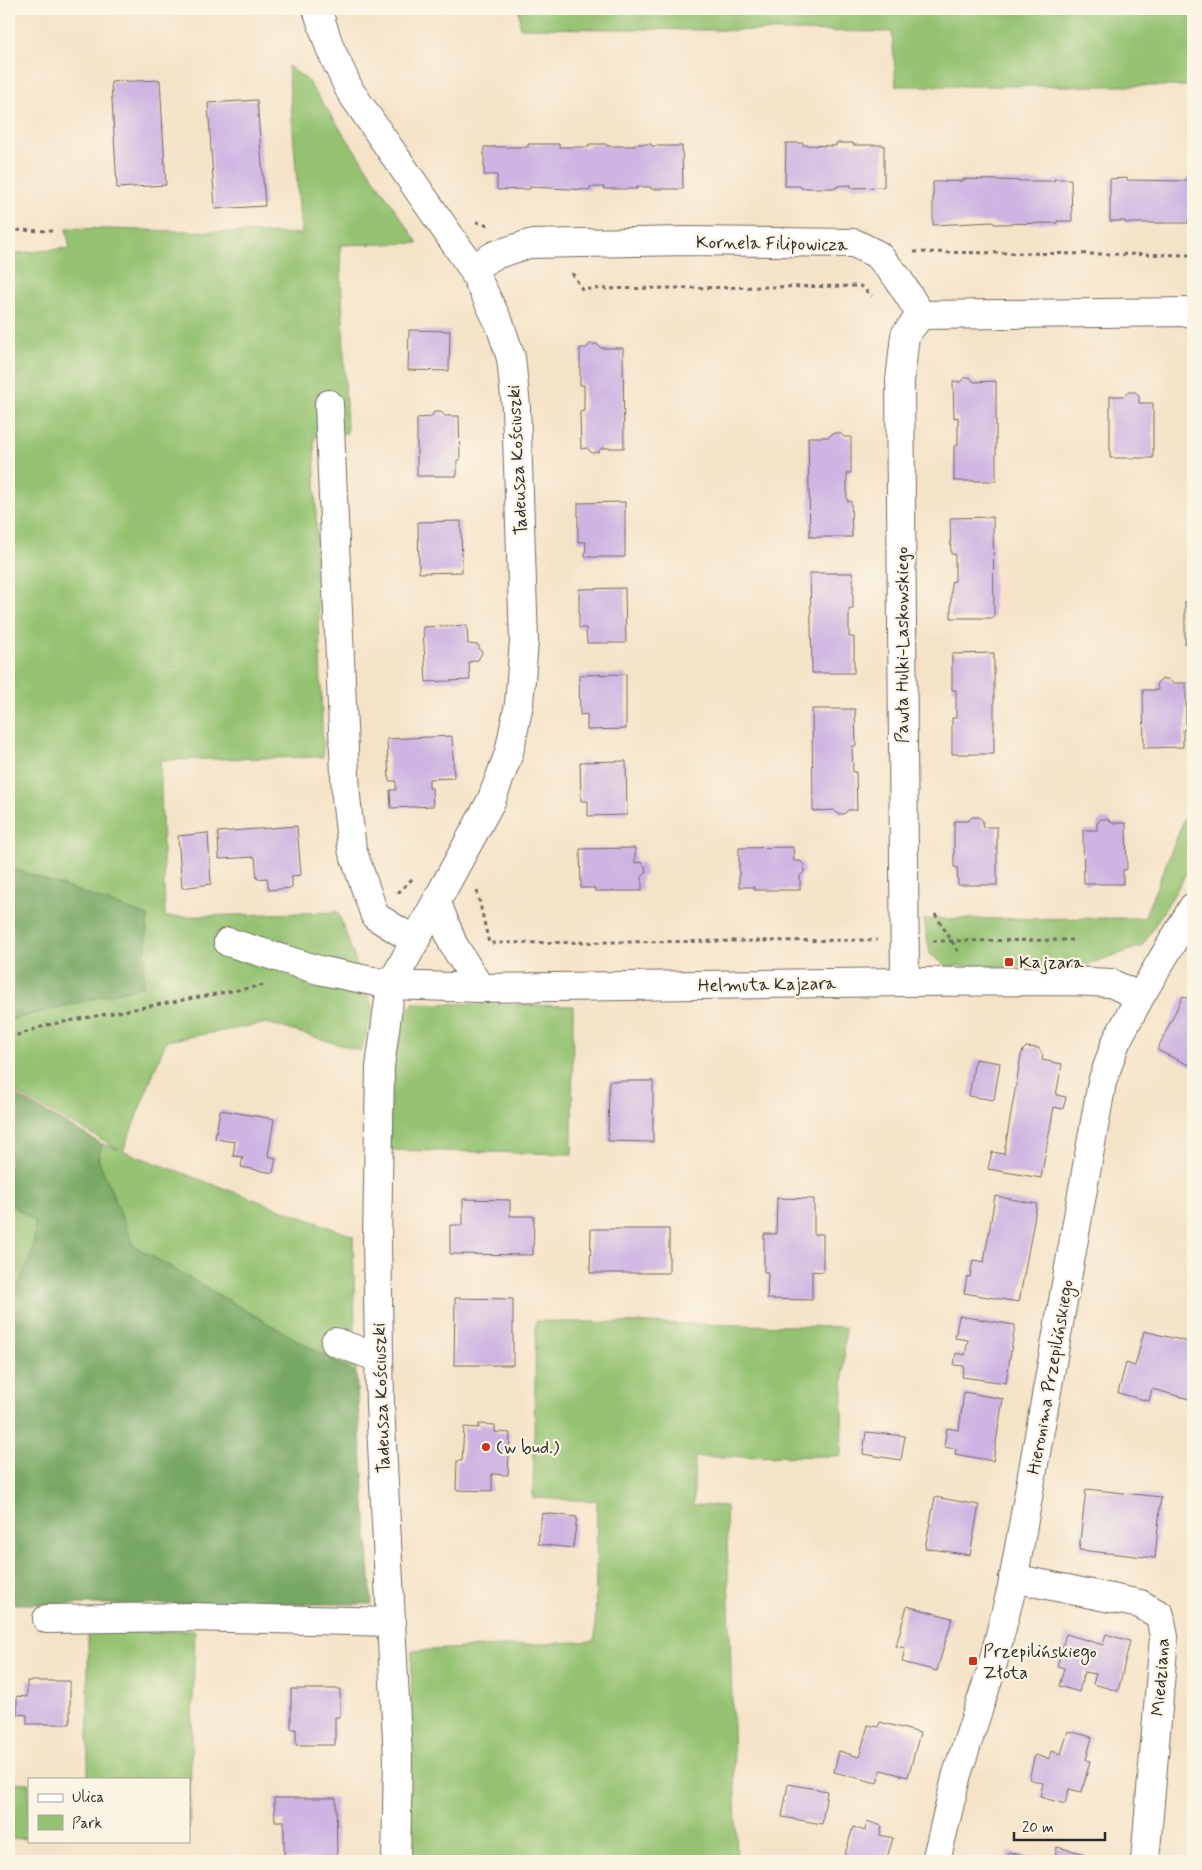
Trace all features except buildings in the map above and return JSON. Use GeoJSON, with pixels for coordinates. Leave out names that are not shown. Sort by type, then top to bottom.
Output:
{"type":"FeatureCollection","features":[{"type":"Feature","properties":{"kind":"street","name":"Tadeusza Kościuszki"},"geometry":{"type":"LineString","coordinates":[[317,9],[330,48],[350,91],[484,262],[500,325],[512,358],[516,407],[524,641],[519,704],[509,753],[491,801],[391,985],[380,1067],[377,1242],[379,1358],[398,1759],[396,1861]]}},
{"type":"Feature","properties":{"kind":"street","name":"Kornela Filipowicza"},"geometry":{"type":"LineString","coordinates":[[484,262],[528,244],[687,241],[854,243],[878,255],[897,277],[921,315]]}},
{"type":"Feature","properties":{"kind":"street"},"geometry":{"type":"LineString","coordinates":[[921,315],[1193,312]]}},
{"type":"Feature","properties":{"kind":"street","name":"Pawła Hulki-Laskowskiego"},"geometry":{"type":"LineString","coordinates":[[905,982],[900,381],[905,335],[921,315]]}},
{"type":"Feature","properties":{"kind":"street"},"geometry":{"type":"LineString","coordinates":[[329,404],[346,798],[352,849],[375,916],[415,941]]}},
{"type":"Feature","properties":{"kind":"street"},"geometry":{"type":"LineString","coordinates":[[437,903],[453,944],[480,988]]}},
{"type":"Feature","properties":{"kind":"street","name":"Hieronima Przepilińskiego"},"geometry":{"type":"LineString","coordinates":[[936,1861],[957,1774],[991,1671],[1014,1578],[1102,1082],[1116,1042],[1193,907]]}},
{"type":"Feature","properties":{"kind":"street","name":"Helmuta Kajzara"},"geometry":{"type":"LineString","coordinates":[[228,942],[319,970],[391,985],[480,988],[905,982],[1111,983],[1140,997]]}},
{"type":"Feature","properties":{"kind":"street"},"geometry":{"type":"LineString","coordinates":[[334,1342],[379,1358]]}},
{"type":"Feature","properties":{"kind":"street","name":"Miedziana"},"geometry":{"type":"LineString","coordinates":[[1014,1578],[1140,1604],[1160,1614],[1164,1637],[1145,1861]]}},
{"type":"Feature","properties":{"kind":"street"},"geometry":{"type":"LineString","coordinates":[[47,1619],[188,1618],[392,1622]]}},
{"type":"Feature","properties":{"kind":"path"},"geometry":{"type":"LineString","coordinates":[[471,220],[494,226]]}},
{"type":"Feature","properties":{"kind":"path"},"geometry":{"type":"LineString","coordinates":[[477,222],[484,262]]}},
{"type":"Feature","properties":{"kind":"path"},"geometry":{"type":"LineString","coordinates":[[9,230],[52,231]]}},
{"type":"Feature","properties":{"kind":"path"},"geometry":{"type":"LineString","coordinates":[[907,252],[1193,254]]}},
{"type":"Feature","properties":{"kind":"path"},"geometry":{"type":"LineString","coordinates":[[567,266],[582,289],[860,286],[874,297]]}},
{"type":"Feature","properties":{"kind":"path"},"geometry":{"type":"LineString","coordinates":[[375,916],[421,871]]}},
{"type":"Feature","properties":{"kind":"path"},"geometry":{"type":"LineString","coordinates":[[476,887],[489,943],[1072,940]]}},
{"type":"Feature","properties":{"kind":"path"},"geometry":{"type":"LineString","coordinates":[[932,908],[961,955]]}},
{"type":"Feature","properties":{"kind":"path"},"geometry":{"type":"LineString","coordinates":[[1041,940],[1041,947]]}},
{"type":"Feature","properties":{"kind":"path"},"geometry":{"type":"LineString","coordinates":[[9,1038],[47,1025],[272,983]]}},
{"type":"Feature","properties":{"kind":"green space"},"geometry":{"type":"Polygon","coordinates":[[[519,9],[1193,9],[1193,86],[896,86],[892,32],[520,28],[519,9]]]}},
{"type":"Feature","properties":{"kind":"green space"},"geometry":{"type":"Polygon","coordinates":[[[288,66],[307,80],[418,243],[340,245],[347,433],[314,437],[323,757],[160,760],[165,917],[338,912],[373,1010],[361,1051],[267,1023],[166,1041],[123,1151],[353,1236],[356,1374],[134,1246],[98,1159],[102,1144],[119,1149],[9,1089],[9,1020],[142,986],[148,917],[9,867],[9,254],[70,248],[66,228],[301,234],[288,66]]]}},
{"type":"Feature","properties":{"kind":"green space"},"geometry":{"type":"Polygon","coordinates":[[[1193,798],[1193,863],[1142,946],[1077,968],[947,966],[930,954],[924,919],[1144,918],[1193,798]]]}},
{"type":"Feature","properties":{"kind":"green space"},"geometry":{"type":"Polygon","coordinates":[[[9,867],[148,916],[143,986],[9,1020],[9,867]]]}},
{"type":"Feature","properties":{"kind":"green space"},"geometry":{"type":"Polygon","coordinates":[[[413,1003],[573,1006],[572,1154],[388,1150],[395,1031],[413,1003]]]}},
{"type":"Feature","properties":{"kind":"green space"},"geometry":{"type":"Polygon","coordinates":[[[9,1091],[102,1144],[98,1159],[134,1246],[356,1374],[372,1604],[11,1604],[11,1574],[9,1573],[9,1307],[33,1251],[35,1222],[9,1203],[9,1091]]]}},
{"type":"Feature","properties":{"kind":"green space"},"geometry":{"type":"Polygon","coordinates":[[[9,1203],[35,1221],[34,1251],[9,1307],[9,1203]]]}},
{"type":"Feature","properties":{"kind":"green space"},"geometry":{"type":"Polygon","coordinates":[[[536,1321],[845,1327],[841,1456],[695,1457],[693,1505],[726,1506],[737,1861],[409,1861],[412,1651],[595,1641],[597,1501],[533,1498],[536,1321]]]}},
{"type":"Feature","properties":{"kind":"green space"},"geometry":{"type":"Polygon","coordinates":[[[88,1631],[195,1631],[190,1796],[190,1778],[88,1778],[88,1631]]]}},
{"type":"Feature","properties":{"kind":"green space"},"geometry":{"type":"Polygon","coordinates":[[[9,1782],[28,1783],[28,1838],[9,1839],[9,1782]]]}},
{"type":"Feature","properties":{"kind":"place","name":"Kajzara"},"geometry":{"type":"Point","coordinates":[1009,962]}},
{"type":"Feature","properties":{"kind":"place","name":"(w bud.)"},"geometry":{"type":"Point","coordinates":[486,1447]}},
{"type":"Feature","properties":{"kind":"place","name":"Przepilińskiego Złota"},"geometry":{"type":"Point","coordinates":[973,1661]}}]}
